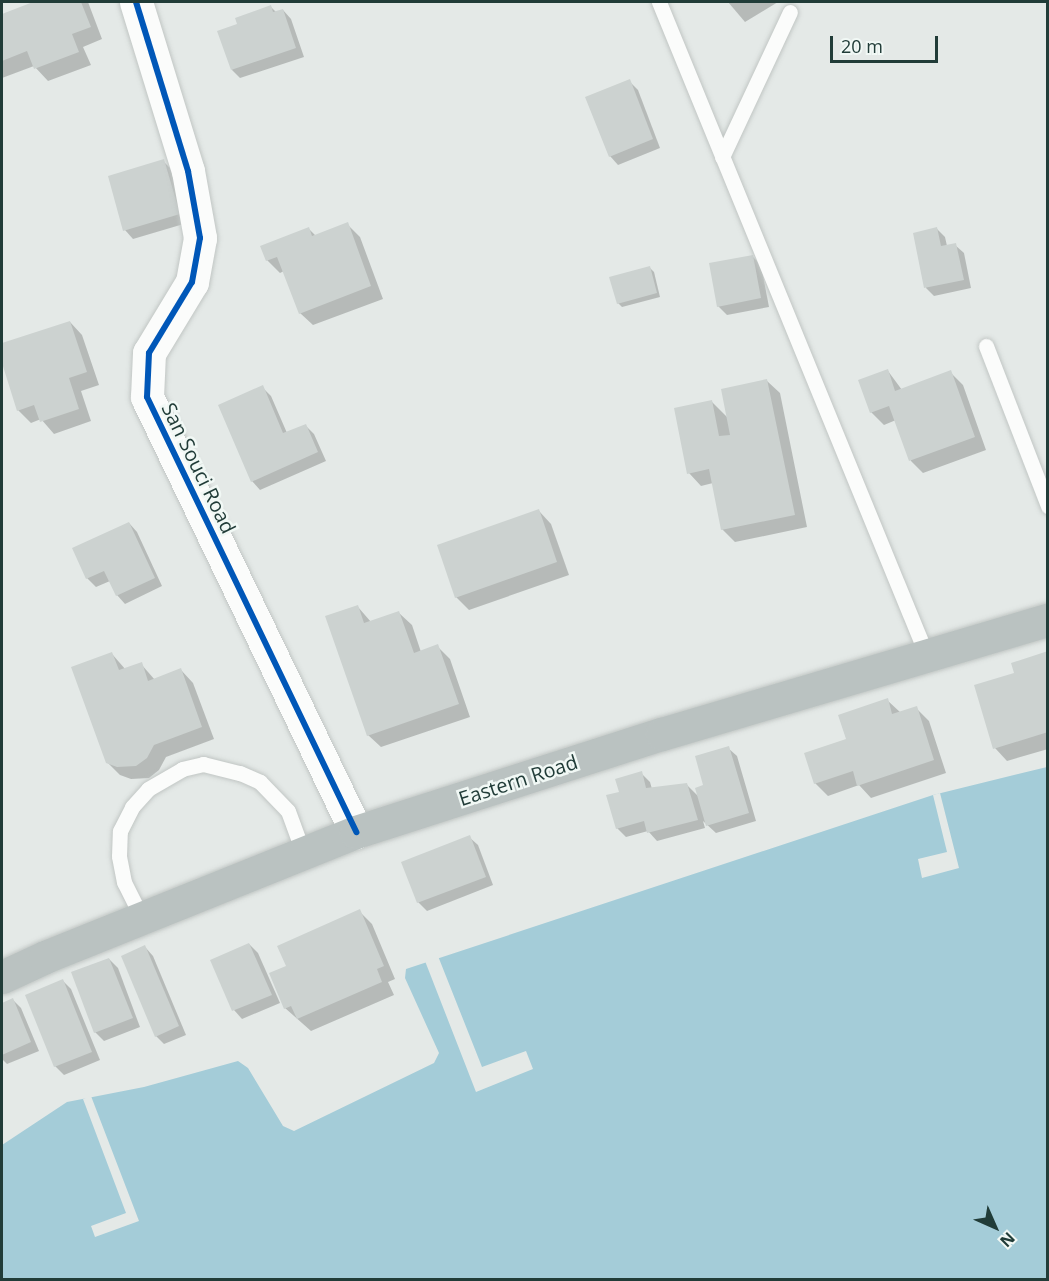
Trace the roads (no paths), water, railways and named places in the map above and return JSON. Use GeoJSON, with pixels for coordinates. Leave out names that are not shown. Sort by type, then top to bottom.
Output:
{"type":"FeatureCollection","features":[{"type":"Feature","properties":{"kind":"highway","name":"Eastern Road"},"geometry":{"type":"LineString","coordinates":[[2,977],[356,832],[662,734],[1047,620]]}},
{"type":"Feature","properties":{"kind":"street","name":"San Souci Road"},"geometry":{"type":"LineString","coordinates":[[136,2],[188,171],[200,238],[192,282],[149,353],[147,397],[356,832]]}},
{"type":"Feature","properties":{"kind":"lane"},"geometry":{"type":"LineString","coordinates":[[659,2],[927,656]]}},
{"type":"Feature","properties":{"kind":"lane"},"geometry":{"type":"LineString","coordinates":[[722,157],[790,12]]}},
{"type":"Feature","properties":{"kind":"lane"},"geometry":{"type":"LineString","coordinates":[[986,346],[1047,506]]}},
{"type":"Feature","properties":{"kind":"lane"},"geometry":{"type":"LineString","coordinates":[[142,918],[124,882],[119,855],[120,831],[132,807],[148,789],[182,769],[203,764],[240,773],[260,782],[288,811],[303,852]]}},
{"type":"Feature","properties":{"kind":"water"},"geometry":{"type":"Polygon","coordinates":[[[1047,767],[1047,1279],[2,1280],[2,1145],[67,1102],[144,1087],[238,1061],[248,1068],[283,1126],[294,1131],[434,1063],[439,1053],[405,978],[406,969],[933,795],[1047,767]]]}}]}
